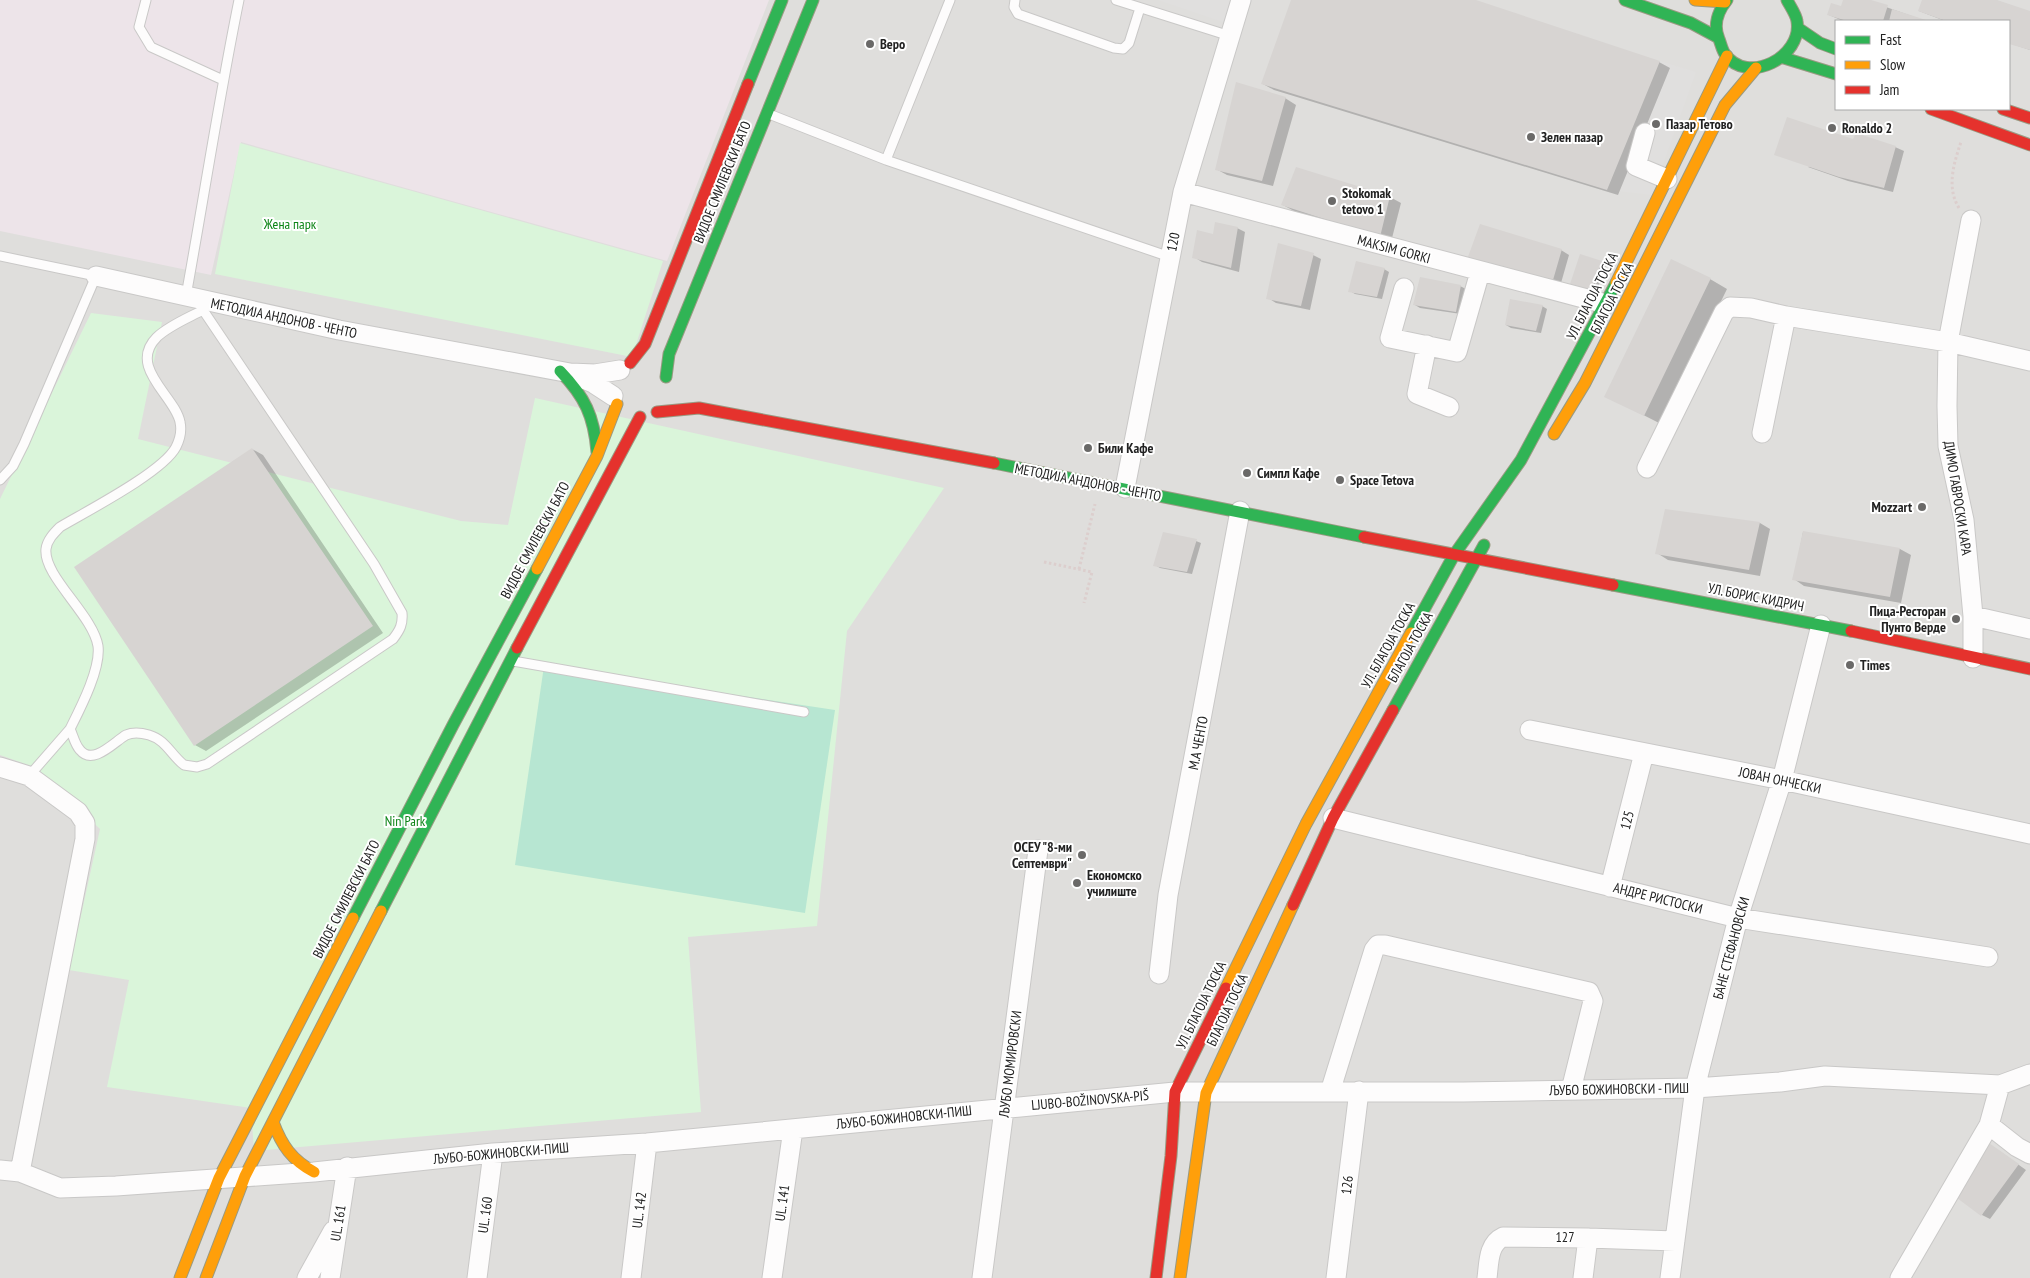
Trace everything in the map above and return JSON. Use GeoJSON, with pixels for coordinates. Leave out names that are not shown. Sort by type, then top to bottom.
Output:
{"type":"FeatureCollection","features":[{"type":"Feature","properties":{"kind":"street","name":"ВИДОЕ СМИЛЕВСКИ БАТО"},"geometry":{"type":"LineString","coordinates":[[625,366],[645,344],[782,0]]}},
{"type":"Feature","properties":{"kind":"street","name":"ВИДОЕ СМИЛЕВСКИ БАТО"},"geometry":{"type":"LineString","coordinates":[[666,378],[669,354],[813,0]]}},
{"type":"Feature","properties":{"kind":"street","name":"120"},"geometry":{"type":"LineString","coordinates":[[1125,488],[1183,192],[1241,0]]}},
{"type":"Feature","properties":{"kind":"street"},"geometry":{"type":"LineString","coordinates":[[1625,0],[1691,23],[1717,37]]}},
{"type":"Feature","properties":{"kind":"street"},"geometry":{"type":"LineString","coordinates":[[1695,0],[1726,1],[1717,19],[1717,37],[1727,56],[1740,65],[1756,68],[1775,64],[1784,58],[1794,44],[1798,28],[1795,12],[1787,0]]}},
{"type":"Feature","properties":{"kind":"street"},"geometry":{"type":"LineString","coordinates":[[1798,28],[1820,44],[1835,49]]}},
{"type":"Feature","properties":{"kind":"street","name":"УЛ. БЛАГОЈА ТОСКА"},"geometry":{"type":"LineString","coordinates":[[1156,1278],[1171,1156],[1175,1092],[1306,824],[1454,555],[1521,460],[1606,304],[1727,56]]}},
{"type":"Feature","properties":{"kind":"street"},"geometry":{"type":"LineString","coordinates":[[1784,58],[1835,74]]}},
{"type":"Feature","properties":{"kind":"street","name":"БЛАГОЈА ТОСКА"},"geometry":{"type":"LineString","coordinates":[[1546,446],[1585,383],[1725,105],[1756,68]]}},
{"type":"Feature","properties":{"kind":"street"},"geometry":{"type":"LineString","coordinates":[[1934,110],[2030,145]]}},
{"type":"Feature","properties":{"kind":"street"},"geometry":{"type":"LineString","coordinates":[[2006,110],[2030,118]]}},
{"type":"Feature","properties":{"kind":"street"},"geometry":{"type":"LineString","coordinates":[[1645,133],[1636,166],[1668,179]]}},
{"type":"Feature","properties":{"kind":"street","name":"MAKSIM GORKI"},"geometry":{"type":"LineString","coordinates":[[1183,192],[1606,304]]}},
{"type":"Feature","properties":{"kind":"street","name":"ДИМО ГАВРОСКИ КАРА"},"geometry":{"type":"LineString","coordinates":[[1971,220],[1948,342],[1948,446],[1964,520],[1973,616],[1973,658]]}},
{"type":"Feature","properties":{"kind":"street"},"geometry":{"type":"LineString","coordinates":[[1404,288],[1390,338],[1457,352],[1480,272]]}},
{"type":"Feature","properties":{"kind":"street","name":"МЕТОДИЈА АНДОНОВ - ЧЕНТО"},"geometry":{"type":"LineString","coordinates":[[96,276],[197,302],[565,372],[595,374],[625,366]]}},
{"type":"Feature","properties":{"kind":"street"},"geometry":{"type":"LineString","coordinates":[[1647,468],[1724,312],[1730,307],[1948,342],[2030,361]]}},
{"type":"Feature","properties":{"kind":"street"},"geometry":{"type":"LineString","coordinates":[[1762,432],[1786,316]]}},
{"type":"Feature","properties":{"kind":"street"},"geometry":{"type":"LineString","coordinates":[[1427,345],[1417,394],[1449,407]]}},
{"type":"Feature","properties":{"kind":"street"},"geometry":{"type":"LineString","coordinates":[[651,364],[666,378],[667,395],[657,412],[648,416],[625,409],[612,386],[615,378],[625,366],[651,364]]}},
{"type":"Feature","properties":{"kind":"street"},"geometry":{"type":"LineString","coordinates":[[565,372],[578,389],[590,410],[596,432],[597,456]]}},
{"type":"Feature","properties":{"kind":"street","name":"МЕТОДИЈА АНДОНОВ - ЧЕНТО"},"geometry":{"type":"LineString","coordinates":[[565,372],[593,383],[625,409]]}},
{"type":"Feature","properties":{"kind":"street","name":"МЕТОДИЈА АНДОНОВ - ЧЕНТО"},"geometry":{"type":"LineString","coordinates":[[684,397],[699,408]]}},
{"type":"Feature","properties":{"kind":"street","name":"МЕТОДИЈА АНДОНОВ - ЧЕНТО"},"geometry":{"type":"LineString","coordinates":[[657,412],[699,408],[1125,488],[1475,559]]}},
{"type":"Feature","properties":{"kind":"street","name":"ВИДОЕ СМИЛЕВСКИ БАТО"},"geometry":{"type":"LineString","coordinates":[[180,1278],[219,1178],[453,725],[597,456],[625,409]]}},
{"type":"Feature","properties":{"kind":"street"},"geometry":{"type":"LineString","coordinates":[[206,1278],[245,1176],[511,660],[625,409]]}},
{"type":"Feature","properties":{"kind":"street","name":"М.А ЧЕНТО"},"geometry":{"type":"LineString","coordinates":[[1159,974],[1168,895],[1240,512]]}},
{"type":"Feature","properties":{"kind":"street","name":"БЛАГОЈА ТОСКА"},"geometry":{"type":"LineString","coordinates":[[1180,1278],[1206,1093],[1332,818],[1475,559],[1491,534]]}},
{"type":"Feature","properties":{"kind":"street","name":"УЛ. БОРИС КИДРИЧ"},"geometry":{"type":"LineString","coordinates":[[1475,559],[1821,625],[2030,669]]}},
{"type":"Feature","properties":{"kind":"street"},"geometry":{"type":"LineString","coordinates":[[1973,616],[2030,629]]}},
{"type":"Feature","properties":{"kind":"street","name":"БАНЕ СТЕФАНОВСКИ"},"geometry":{"type":"LineString","coordinates":[[1670,1278],[1695,1088],[1738,918],[1782,780],[1821,625]]}},
{"type":"Feature","properties":{"kind":"street","name":"ЈОВАН ОНЧЕСКИ"},"geometry":{"type":"LineString","coordinates":[[1530,730],[1782,780],[2030,834]]}},
{"type":"Feature","properties":{"kind":"street","name":"125"},"geometry":{"type":"LineString","coordinates":[[1610,887],[1644,754]]}},
{"type":"Feature","properties":{"kind":"street"},"geometry":{"type":"LineString","coordinates":[[0,767],[29,776],[78,812],[85,823],[85,839],[20,1172]]}},
{"type":"Feature","properties":{"kind":"street","name":"АНДРЕ РИСТОСКИ"},"geometry":{"type":"LineString","coordinates":[[1332,818],[1738,918],[1988,957]]}},
{"type":"Feature","properties":{"kind":"street","name":"ЉУБО МОМИРОВСКИ"},"geometry":{"type":"LineString","coordinates":[[982,1278],[1038,850]]}},
{"type":"Feature","properties":{"kind":"street"},"geometry":{"type":"LineString","coordinates":[[1330,1092],[1374,950],[1378,945],[1385,945],[1589,992],[1593,1002],[1571,1090]]}},
{"type":"Feature","properties":{"kind":"street","name":"ЉУБО БОЖИНОВСКИ - ПИШ"},"geometry":{"type":"LineString","coordinates":[[1206,1093],[1695,1088],[1780,1082],[1825,1076],[2000,1085],[2030,1074]]}},
{"type":"Feature","properties":{"kind":"street"},"geometry":{"type":"LineString","coordinates":[[1900,1278],[1990,1125],[2000,1085]]}},
{"type":"Feature","properties":{"kind":"street","name":"126"},"geometry":{"type":"LineString","coordinates":[[1336,1278],[1359,1091]]}},
{"type":"Feature","properties":{"kind":"street","name":"LJUBO-BOŽINOVSKA-PIŠ"},"geometry":{"type":"LineString","coordinates":[[1005,1107],[1175,1092],[1206,1093]]}},
{"type":"Feature","properties":{"kind":"street","name":"ЉУБО-БОЖИНОВСКИ-ПИШ"},"geometry":{"type":"LineString","coordinates":[[0,1170],[20,1172],[60,1188],[116,1186],[314,1172],[347,1167],[494,1153],[647,1143],[1005,1107]]}},
{"type":"Feature","properties":{"kind":"street"},"geometry":{"type":"LineString","coordinates":[[273,1122],[280,1143],[286,1152],[298,1164],[314,1172]]}},
{"type":"Feature","properties":{"kind":"street"},"geometry":{"type":"LineString","coordinates":[[1990,1125],[2030,1154]]}},
{"type":"Feature","properties":{"kind":"street","name":"UL. 141"},"geometry":{"type":"LineString","coordinates":[[772,1278],[792,1129]]}},
{"type":"Feature","properties":{"kind":"street","name":"UL. 142"},"geometry":{"type":"LineString","coordinates":[[631,1278],[647,1143]]}},
{"type":"Feature","properties":{"kind":"street","name":"UL. 160"},"geometry":{"type":"LineString","coordinates":[[477,1278],[494,1153]]}},
{"type":"Feature","properties":{"kind":"street","name":"UL. 161"},"geometry":{"type":"LineString","coordinates":[[330,1278],[337,1222],[347,1167]]}},
{"type":"Feature","properties":{"kind":"street"},"geometry":{"type":"LineString","coordinates":[[307,1278],[337,1222]]}},
{"type":"Feature","properties":{"kind":"street","name":"127"},"geometry":{"type":"LineString","coordinates":[[1487,1278],[1492,1248],[1496,1240],[1503,1237],[1675,1241]]}},
{"type":"Feature","properties":{"kind":"street"},"geometry":{"type":"LineString","coordinates":[[1583,1278],[1588,1238]]}},
{"type":"Feature","properties":{"kind":"lane"},"geometry":{"type":"LineString","coordinates":[[146,0],[139,27],[151,47],[223,80]]}},
{"type":"Feature","properties":{"kind":"lane"},"geometry":{"type":"LineString","coordinates":[[70,729],[80,750],[87,755],[96,756],[128,734],[139,733],[150,735],[165,743],[184,765],[198,767],[207,764],[393,639],[400,630],[403,620],[402,613],[374,564],[197,302],[209,174],[223,80],[239,0]]}},
{"type":"Feature","properties":{"kind":"lane"},"geometry":{"type":"LineString","coordinates":[[886,160],[950,0]]}},
{"type":"Feature","properties":{"kind":"lane"},"geometry":{"type":"LineString","coordinates":[[1015,0],[1014,7],[1018,14],[1114,48],[1123,49],[1129,43],[1140,8]]}},
{"type":"Feature","properties":{"kind":"lane"},"geometry":{"type":"LineString","coordinates":[[1116,0],[1230,36]]}},
{"type":"Feature","properties":{"kind":"lane"},"geometry":{"type":"LineString","coordinates":[[767,113],[886,160],[1170,257]]}},
{"type":"Feature","properties":{"kind":"lane","name":"МЕТОДИЈА АНДОНОВ - ЧЕНТО"},"geometry":{"type":"LineString","coordinates":[[0,256],[96,276]]}},
{"type":"Feature","properties":{"kind":"lane"},"geometry":{"type":"LineString","coordinates":[[0,480],[13,466],[24,444],[96,276]]}},
{"type":"Feature","properties":{"kind":"lane"},"geometry":{"type":"LineString","coordinates":[[29,776],[70,729],[86,696],[98,648],[93,630],[49,566],[46,549],[51,536],[60,527],[158,468],[175,449],[181,435],[180,420],[148,368],[147,356],[156,339],[197,302]]}},
{"type":"Feature","properties":{"kind":"lane"},"geometry":{"type":"LineString","coordinates":[[511,660],[804,712]]}},
{"type":"Feature","properties":{"kind":"path"},"geometry":{"type":"LineString","coordinates":[[1968,122],[1951,180],[1958,206],[1971,220]]}},
{"type":"Feature","properties":{"kind":"path"},"geometry":{"type":"LineString","coordinates":[[1079,569],[1096,501]]}},
{"type":"Feature","properties":{"kind":"path"},"geometry":{"type":"LineString","coordinates":[[1044,562],[1092,572],[1084,603]]}},
{"type":"Feature","properties":{"kind":"shaded area"},"geometry":{"type":"Polygon","coordinates":[[[0,0],[2030,0],[2030,1278],[0,1278],[0,0]]]}},
{"type":"Feature","properties":{"kind":"shaded area"},"geometry":{"type":"Polygon","coordinates":[[[0,0],[769,0],[667,261],[241,142],[211,275],[0,231],[0,0]]]}},
{"type":"Feature","properties":{"kind":"shaded area"},"geometry":{"type":"Polygon","coordinates":[[[1158,0],[1233,0],[1226,23],[1158,0]]]}},
{"type":"Feature","properties":{"kind":"shaded area","name":"Пазар Тетово"},"geometry":{"type":"Polygon","coordinates":[[[1660,61],[1696,72],[1652,195],[1607,190],[1660,61]]]}},
{"type":"Feature","properties":{"kind":"green space","name":"Жена парк"},"geometry":{"type":"Polygon","coordinates":[[[240,143],[663,261],[632,357],[215,274],[240,143]]]}},
{"type":"Feature","properties":{"kind":"green space","name":"Nin Park"},"geometry":{"type":"Polygon","coordinates":[[[91,313],[162,322],[138,439],[461,521],[508,525],[535,398],[944,488],[847,631],[817,926],[688,937],[701,1112],[254,1151],[251,1108],[107,1087],[129,980],[69,970],[100,829],[37,768],[0,755],[0,499],[91,313]]]}},
{"type":"Feature","properties":{"kind":"green space"},"geometry":{"type":"Polygon","coordinates":[[[544,666],[835,710],[805,913],[515,865],[544,666]]]}},
{"type":"Feature","properties":{"kind":"building","name":"Зелен пазар"},"geometry":{"type":"Polygon","coordinates":[[[1291,0],[1476,0],[1660,61],[1607,190],[1261,84],[1291,0]]]}},
{"type":"Feature","properties":{"kind":"building"},"geometry":{"type":"Polygon","coordinates":[[[1843,0],[1871,0],[1888,5],[1883,20],[1844,20],[1827,15],[1831,3],[1841,6],[1843,0]]]}},
{"type":"Feature","properties":{"kind":"building"},"geometry":{"type":"Polygon","coordinates":[[[1922,0],[1997,0],[2030,11],[2030,50],[2010,44],[2010,20],[1943,20],[1918,11],[1922,0]]]}},
{"type":"Feature","properties":{"kind":"building"},"geometry":{"type":"Polygon","coordinates":[[[1892,9],[1926,20],[1889,20],[1892,9]]]}},
{"type":"Feature","properties":{"kind":"building"},"geometry":{"type":"Polygon","coordinates":[[[1236,82],[1286,97],[1262,181],[1215,170],[1236,82]]]}},
{"type":"Feature","properties":{"kind":"building"},"geometry":{"type":"Polygon","coordinates":[[[1787,117],[1853,139],[1856,133],[1896,146],[1884,188],[1839,177],[1774,155],[1787,117]]]}},
{"type":"Feature","properties":{"kind":"building"},"geometry":{"type":"Polygon","coordinates":[[[1296,167],[1390,196],[1380,237],[1281,205],[1296,167]]]}},
{"type":"Feature","properties":{"kind":"building"},"geometry":{"type":"Polygon","coordinates":[[[1215,222],[1238,227],[1231,268],[1192,258],[1197,230],[1213,234],[1215,222]]]}},
{"type":"Feature","properties":{"kind":"building"},"geometry":{"type":"Polygon","coordinates":[[[1480,224],[1562,249],[1551,287],[1465,265],[1480,224]]]}},
{"type":"Feature","properties":{"kind":"building"},"geometry":{"type":"Polygon","coordinates":[[[1278,243],[1314,253],[1301,306],[1266,299],[1278,243]]]}},
{"type":"Feature","properties":{"kind":"building"},"geometry":{"type":"Polygon","coordinates":[[[1580,254],[1602,261],[1591,291],[1570,284],[1580,254]]]}},
{"type":"Feature","properties":{"kind":"building"},"geometry":{"type":"Polygon","coordinates":[[[1671,259],[1711,278],[1644,416],[1604,397],[1671,259]]]}},
{"type":"Feature","properties":{"kind":"building"},"geometry":{"type":"Polygon","coordinates":[[[1356,261],[1385,268],[1377,297],[1348,292],[1356,261]]]}},
{"type":"Feature","properties":{"kind":"building"},"geometry":{"type":"Polygon","coordinates":[[[1420,277],[1461,285],[1456,312],[1413,305],[1420,277]]]}},
{"type":"Feature","properties":{"kind":"building"},"geometry":{"type":"Polygon","coordinates":[[[1510,299],[1543,305],[1536,331],[1505,325],[1510,299]]]}},
{"type":"Feature","properties":{"kind":"building"},"geometry":{"type":"Polygon","coordinates":[[[252,448],[373,626],[194,746],[74,567],[252,448]]]}},
{"type":"Feature","properties":{"kind":"building"},"geometry":{"type":"Polygon","coordinates":[[[1665,509],[1760,522],[1749,570],[1655,554],[1665,509]]]}},
{"type":"Feature","properties":{"kind":"building"},"geometry":{"type":"Polygon","coordinates":[[[1803,531],[1900,548],[1890,597],[1792,580],[1803,531]]]}},
{"type":"Feature","properties":{"kind":"building"},"geometry":{"type":"Polygon","coordinates":[[[1163,532],[1197,539],[1187,572],[1153,566],[1163,532]]]}},
{"type":"Feature","properties":{"kind":"building"},"geometry":{"type":"Polygon","coordinates":[[[1989,1143],[2019,1164],[1981,1216],[1953,1195],[1989,1143]]]}},
{"type":"Feature","properties":{"kind":"traffic: fast"},"geometry":{"type":"LineString","coordinates":[[748,84],[782,0]]}},
{"type":"Feature","properties":{"kind":"traffic: fast"},"geometry":{"type":"LineString","coordinates":[[666,377],[669,354],[813,0]]}},
{"type":"Feature","properties":{"kind":"traffic: fast"},"geometry":{"type":"LineString","coordinates":[[1625,0],[1691,23],[1717,37]]}},
{"type":"Feature","properties":{"kind":"traffic: fast"},"geometry":{"type":"LineString","coordinates":[[1727,0],[1717,18],[1717,34],[1725,54],[1735,63],[1746,67],[1759,67],[1772,63],[1783,56],[1791,46],[1797,34],[1797,21],[1787,0]]}},
{"type":"Feature","properties":{"kind":"traffic: fast"},"geometry":{"type":"LineString","coordinates":[[1798,28],[1820,43],[1835,49]]}},
{"type":"Feature","properties":{"kind":"traffic: fast"},"geometry":{"type":"LineString","coordinates":[[1784,58],[1835,74]]}},
{"type":"Feature","properties":{"kind":"traffic: fast"},"geometry":{"type":"LineString","coordinates":[[1411,633],[1454,555],[1521,460],[1616,283]]}},
{"type":"Feature","properties":{"kind":"traffic: fast"},"geometry":{"type":"LineString","coordinates":[[560,371],[569,380],[587,408],[591,417],[597,452]]}},
{"type":"Feature","properties":{"kind":"traffic: fast"},"geometry":{"type":"LineString","coordinates":[[994,463],[1364,537]]}},
{"type":"Feature","properties":{"kind":"traffic: fast"},"geometry":{"type":"LineString","coordinates":[[1393,710],[1484,545]]}},
{"type":"Feature","properties":{"kind":"traffic: fast"},"geometry":{"type":"LineString","coordinates":[[353,918],[453,725],[537,569]]}},
{"type":"Feature","properties":{"kind":"traffic: fast"},"geometry":{"type":"LineString","coordinates":[[1613,585],[1851,631]]}},
{"type":"Feature","properties":{"kind":"traffic: fast"},"geometry":{"type":"LineString","coordinates":[[381,911],[517,648]]}},
{"type":"Feature","properties":{"kind":"traffic: slow"},"geometry":{"type":"LineString","coordinates":[[1695,0],[1725,2]]}},
{"type":"Feature","properties":{"kind":"traffic: slow"},"geometry":{"type":"LineString","coordinates":[[1616,283],[1727,56]]}},
{"type":"Feature","properties":{"kind":"traffic: slow"},"geometry":{"type":"LineString","coordinates":[[1554,434],[1585,383],[1725,105],[1756,68]]}},
{"type":"Feature","properties":{"kind":"traffic: slow"},"geometry":{"type":"LineString","coordinates":[[537,569],[597,456],[617,404]]}},
{"type":"Feature","properties":{"kind":"traffic: slow"},"geometry":{"type":"LineString","coordinates":[[1226,988],[1306,824],[1411,633]]}},
{"type":"Feature","properties":{"kind":"traffic: slow"},"geometry":{"type":"LineString","coordinates":[[1180,1278],[1206,1093],[1293,905]]}},
{"type":"Feature","properties":{"kind":"traffic: slow"},"geometry":{"type":"LineString","coordinates":[[206,1278],[245,1176],[381,911]]}},
{"type":"Feature","properties":{"kind":"traffic: slow"},"geometry":{"type":"LineString","coordinates":[[180,1278],[219,1178],[353,918]]}},
{"type":"Feature","properties":{"kind":"traffic: slow"},"geometry":{"type":"LineString","coordinates":[[273,1122],[289,1152],[314,1172]]}},
{"type":"Feature","properties":{"kind":"traffic: jam"},"geometry":{"type":"LineString","coordinates":[[630,363],[645,344],[748,84]]}},
{"type":"Feature","properties":{"kind":"traffic: jam"},"geometry":{"type":"LineString","coordinates":[[1934,110],[2030,145]]}},
{"type":"Feature","properties":{"kind":"traffic: jam"},"geometry":{"type":"LineString","coordinates":[[2006,110],[2030,118]]}},
{"type":"Feature","properties":{"kind":"traffic: jam"},"geometry":{"type":"LineString","coordinates":[[657,412],[699,408],[994,463]]}},
{"type":"Feature","properties":{"kind":"traffic: jam"},"geometry":{"type":"LineString","coordinates":[[517,648],[640,417]]}},
{"type":"Feature","properties":{"kind":"traffic: jam"},"geometry":{"type":"LineString","coordinates":[[1364,537],[1613,585]]}},
{"type":"Feature","properties":{"kind":"traffic: jam"},"geometry":{"type":"LineString","coordinates":[[1851,631],[2030,669]]}},
{"type":"Feature","properties":{"kind":"traffic: jam"},"geometry":{"type":"LineString","coordinates":[[1293,905],[1333,818],[1393,710]]}},
{"type":"Feature","properties":{"kind":"traffic: jam"},"geometry":{"type":"LineString","coordinates":[[1156,1278],[1171,1156],[1175,1092],[1226,988]]}},
{"type":"Feature","properties":{"kind":"place","name":"Веро"},"geometry":{"type":"Point","coordinates":[870,44]}},
{"type":"Feature","properties":{"kind":"place","name":"Пазар Тетово"},"geometry":{"type":"Point","coordinates":[1656,124]}},
{"type":"Feature","properties":{"kind":"place","name":"Ronaldo 2"},"geometry":{"type":"Point","coordinates":[1832,128]}},
{"type":"Feature","properties":{"kind":"place","name":"Зелен пазар"},"geometry":{"type":"Point","coordinates":[1531,137]}},
{"type":"Feature","properties":{"kind":"place","name":"Stokomak tetovo 1"},"geometry":{"type":"Point","coordinates":[1332,201]}},
{"type":"Feature","properties":{"kind":"place","name":"Били Кафе"},"geometry":{"type":"Point","coordinates":[1088,448]}},
{"type":"Feature","properties":{"kind":"place","name":"Симпл Кафе"},"geometry":{"type":"Point","coordinates":[1247,473]}},
{"type":"Feature","properties":{"kind":"place","name":"Space Tetova"},"geometry":{"type":"Point","coordinates":[1340,480]}},
{"type":"Feature","properties":{"kind":"place","name":"Mozzart"},"geometry":{"type":"Point","coordinates":[1922,507]}},
{"type":"Feature","properties":{"kind":"place","name":"Пица-Ресторан Пунто Верде"},"geometry":{"type":"Point","coordinates":[1956,619]}},
{"type":"Feature","properties":{"kind":"place","name":"Times"},"geometry":{"type":"Point","coordinates":[1850,665]}},
{"type":"Feature","properties":{"kind":"place","name":"ОСЕУ \"8-ми Септември\""},"geometry":{"type":"Point","coordinates":[1082,855]}},
{"type":"Feature","properties":{"kind":"place","name":"Економско училиште"},"geometry":{"type":"Point","coordinates":[1077,883]}}]}
